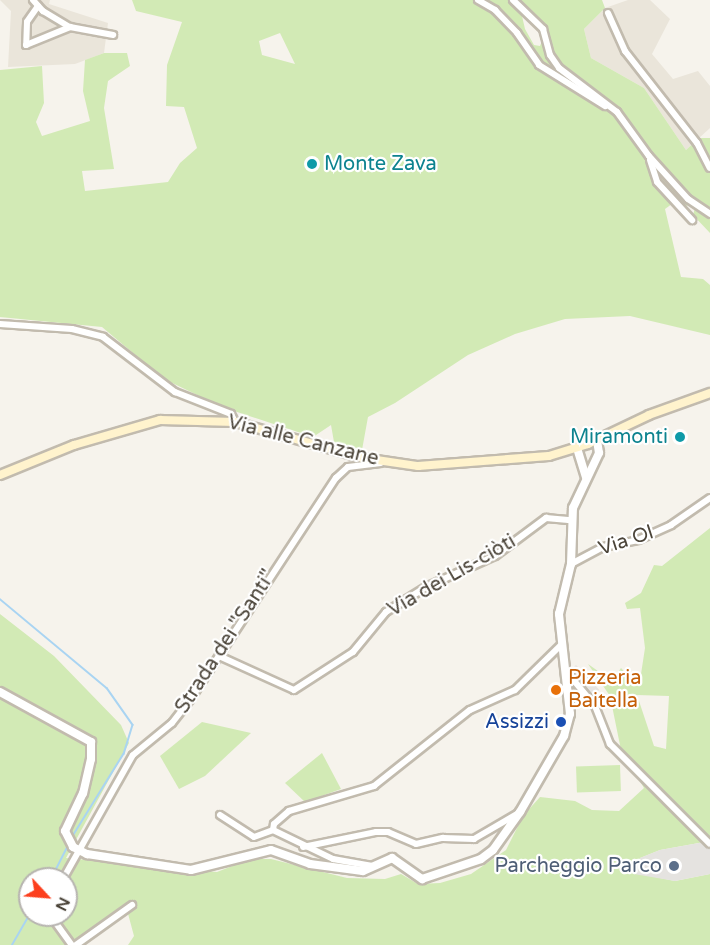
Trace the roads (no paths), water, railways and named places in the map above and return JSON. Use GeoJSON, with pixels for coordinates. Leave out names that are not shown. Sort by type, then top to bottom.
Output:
{"type":"FeatureCollection","features":[{"type":"Feature","properties":{"kind":"main road","name":"Via alle Canzane"},"geometry":{"type":"LineString","coordinates":[[0,475],[74,445],[150,422],[203,419],[235,422],[363,458],[391,462],[449,466],[549,456],[577,448],[649,415],[710,393]]}},
{"type":"Feature","properties":{"kind":"street"},"geometry":{"type":"LineString","coordinates":[[478,0],[495,10],[517,33],[539,65],[611,108]]}},
{"type":"Feature","properties":{"kind":"street"},"geometry":{"type":"LineString","coordinates":[[513,0],[543,29],[550,55],[559,68],[611,108],[649,156],[688,198],[710,214]]}},
{"type":"Feature","properties":{"kind":"street"},"geometry":{"type":"LineString","coordinates":[[70,27],[26,45],[27,22],[35,3],[70,27],[113,35]]}},
{"type":"Feature","properties":{"kind":"street"},"geometry":{"type":"LineString","coordinates":[[608,13],[625,51],[697,143],[710,168]]}},
{"type":"Feature","properties":{"kind":"street"},"geometry":{"type":"LineString","coordinates":[[649,156],[657,182],[692,220]]}},
{"type":"Feature","properties":{"kind":"street"},"geometry":{"type":"LineString","coordinates":[[0,324],[72,329],[103,337],[175,392],[231,414],[235,422]]}},
{"type":"Feature","properties":{"kind":"street"},"geometry":{"type":"LineString","coordinates":[[0,692],[91,742],[91,759],[83,793],[75,814],[66,823],[68,839],[75,848],[190,870],[271,850],[334,869],[363,871],[392,858],[422,879],[457,869],[493,850],[520,812],[564,736],[571,698],[561,645],[559,614],[571,564],[571,520],[586,479],[599,453],[597,440]]}},
{"type":"Feature","properties":{"kind":"street"},"geometry":{"type":"LineString","coordinates":[[577,448],[586,469],[586,479]]}},
{"type":"Feature","properties":{"kind":"street","name":"Strada dei \"Santi\""},"geometry":{"type":"LineString","coordinates":[[68,867],[75,848],[133,755],[172,723],[336,478],[348,467],[391,462]]}},
{"type":"Feature","properties":{"kind":"street","name":"Via Ol"},"geometry":{"type":"LineString","coordinates":[[571,564],[603,547],[638,540],[670,525],[710,498]]}},
{"type":"Feature","properties":{"kind":"street","name":"Via dei Lis-ciòti"},"geometry":{"type":"LineString","coordinates":[[219,656],[294,690],[353,652],[386,612],[406,599],[445,576],[495,556],[546,518],[571,520]]}},
{"type":"Feature","properties":{"kind":"street"},"geometry":{"type":"LineString","coordinates":[[273,830],[274,824],[290,811],[381,782],[471,710],[515,690],[561,645]]}},
{"type":"Feature","properties":{"kind":"street"},"geometry":{"type":"LineString","coordinates":[[566,671],[595,706],[610,744],[710,844]]}},
{"type":"Feature","properties":{"kind":"street"},"geometry":{"type":"LineString","coordinates":[[303,847],[376,832],[388,832],[416,844],[443,838],[474,839],[520,812]]}},
{"type":"Feature","properties":{"kind":"street"},"geometry":{"type":"LineString","coordinates":[[220,815],[254,837],[273,830],[303,847],[351,864],[375,867]]}},
{"type":"Feature","properties":{"kind":"street"},"geometry":{"type":"LineString","coordinates":[[60,927],[74,945],[132,905]]}},
{"type":"Feature","properties":{"kind":"waterway"},"geometry":{"type":"LineString","coordinates":[[0,599],[107,688],[133,725],[124,754],[72,838]]}},
{"type":"Feature","properties":{"kind":"waterway"},"geometry":{"type":"LineString","coordinates":[[57,867],[68,845]]}},
{"type":"Feature","properties":{"kind":"waterway"},"geometry":{"type":"LineString","coordinates":[[12,945],[22,927]]}},
{"type":"Feature","properties":{"kind":"place","name":"Monte Zava"},"geometry":{"type":"Point","coordinates":[312,164]}},
{"type":"Feature","properties":{"kind":"place","name":"Miramonti"},"geometry":{"type":"Point","coordinates":[680,437]}},
{"type":"Feature","properties":{"kind":"place","name":"Pizzeria Baitella"},"geometry":{"type":"Point","coordinates":[556,690]}},
{"type":"Feature","properties":{"kind":"place","name":"Assizzi"},"geometry":{"type":"Point","coordinates":[561,722]}},
{"type":"Feature","properties":{"kind":"place","name":"Parcheggio Parco"},"geometry":{"type":"Point","coordinates":[674,866]}}]}
